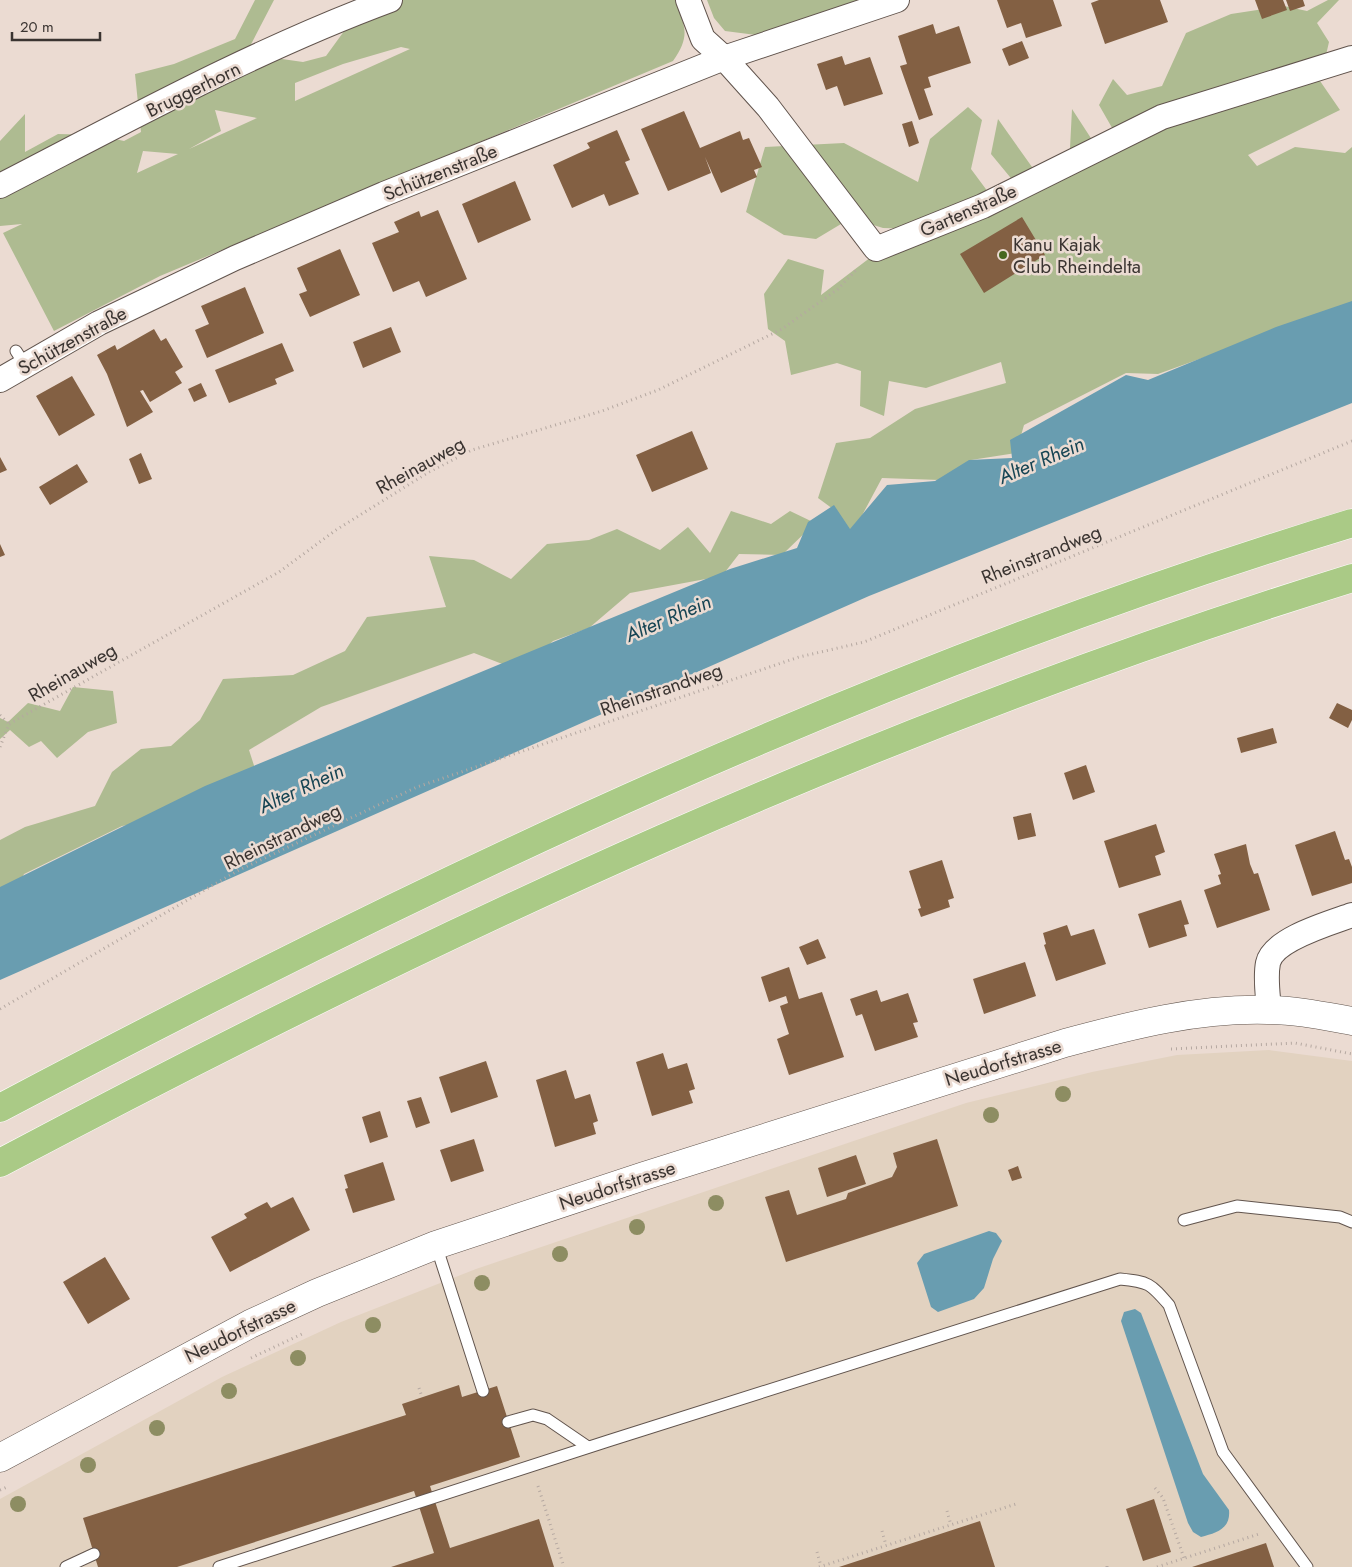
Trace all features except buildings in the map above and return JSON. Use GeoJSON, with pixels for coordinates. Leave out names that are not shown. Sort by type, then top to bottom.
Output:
{"type":"FeatureCollection","features":[{"type":"Feature","properties":{"kind":"highway"},"geometry":{"type":"LineString","coordinates":[[0,1108],[239,983],[372,917],[645,790],[919,676],[1065,620],[1352,523]]}},
{"type":"Feature","properties":{"kind":"highway"},"geometry":{"type":"LineString","coordinates":[[0,1163],[252,1031],[403,957],[693,824],[827,767],[974,708],[1129,651],[1352,578]]}},
{"type":"Feature","properties":{"kind":"main road","name":"Neudorfstrasse"},"geometry":{"type":"LineString","coordinates":[[0,1458],[250,1324],[317,1292],[436,1245],[644,1176],[1064,1043],[1167,1018],[1215,1011],[1269,1010],[1352,1020]]}},
{"type":"Feature","properties":{"kind":"street","name":"Bruggerhorn"},"geometry":{"type":"LineString","coordinates":[[0,186],[121,124],[326,24],[390,0]]}},
{"type":"Feature","properties":{"kind":"street"},"geometry":{"type":"LineString","coordinates":[[688,0],[703,39],[724,58],[768,107],[876,249]]}},
{"type":"Feature","properties":{"kind":"street","name":"Schützenstraße"},"geometry":{"type":"LineString","coordinates":[[0,380],[21,358],[235,258],[384,194],[724,58],[897,0]]}},
{"type":"Feature","properties":{"kind":"street","name":"Gartenstraße"},"geometry":{"type":"LineString","coordinates":[[876,249],[983,206],[1162,117],[1352,58]]}},
{"type":"Feature","properties":{"kind":"street"},"geometry":{"type":"LineString","coordinates":[[1269,1010],[1268,963],[1274,950],[1311,930],[1352,916]]}},
{"type":"Feature","properties":{"kind":"lane"},"geometry":{"type":"LineString","coordinates":[[1184,1220],[1237,1206],[1340,1217],[1352,1222]]}},
{"type":"Feature","properties":{"kind":"lane"},"geometry":{"type":"LineString","coordinates":[[436,1245],[483,1390]]}},
{"type":"Feature","properties":{"kind":"lane"},"geometry":{"type":"LineString","coordinates":[[219,1567],[588,1447],[1120,1279],[1146,1282],[1156,1289],[1169,1305],[1224,1452],[1307,1567]]}},
{"type":"Feature","properties":{"kind":"lane"},"geometry":{"type":"LineString","coordinates":[[508,1422],[533,1415],[547,1419],[588,1447]]}},
{"type":"Feature","properties":{"kind":"lane"},"geometry":{"type":"LineString","coordinates":[[66,1567],[94,1554]]}},
{"type":"Feature","properties":{"kind":"path","name":"Rheinauweg"},"geometry":{"type":"LineString","coordinates":[[9,724],[278,572],[336,530],[429,472],[472,450],[602,411],[658,390],[782,329],[838,289],[876,249]]}},
{"type":"Feature","properties":{"kind":"path","name":"Rheinstrandweg"},"geometry":{"type":"LineString","coordinates":[[0,1009],[239,870],[417,787],[799,657],[864,642],[1352,441]]}},
{"type":"Feature","properties":{"kind":"path"},"geometry":{"type":"LineString","coordinates":[[0,715],[9,724],[0,747]]}},
{"type":"Feature","properties":{"kind":"path"},"geometry":{"type":"LineString","coordinates":[[1164,1051],[1295,1043],[1352,1054]]}},
{"type":"Feature","properties":{"kind":"path"},"geometry":{"type":"LineString","coordinates":[[242,1363],[304,1334]]}},
{"type":"Feature","properties":{"kind":"path"},"geometry":{"type":"LineString","coordinates":[[418,1388],[422,1397]]}},
{"type":"Feature","properties":{"kind":"path"},"geometry":{"type":"LineString","coordinates":[[0,1490],[8,1486]]}},
{"type":"Feature","properties":{"kind":"path"},"geometry":{"type":"LineString","coordinates":[[538,1486],[564,1567]]}},
{"type":"Feature","properties":{"kind":"path"},"geometry":{"type":"LineString","coordinates":[[1154,1488],[1163,1498],[1184,1558]]}},
{"type":"Feature","properties":{"kind":"path"},"geometry":{"type":"LineString","coordinates":[[817,1552],[820,1567],[1016,1504]]}},
{"type":"Feature","properties":{"kind":"path"},"geometry":{"type":"LineString","coordinates":[[947,1511],[951,1525]]}},
{"type":"Feature","properties":{"kind":"path"},"geometry":{"type":"LineString","coordinates":[[1157,1567],[1279,1528]]}},
{"type":"Feature","properties":{"kind":"path"},"geometry":{"type":"LineString","coordinates":[[882,1531],[886,1545]]}},
{"type":"Feature","properties":{"kind":"shaded area"},"geometry":{"type":"Polygon","coordinates":[[[1269,1050],[1352,1061],[1352,1567],[0,1567],[0,1499],[222,1377],[341,1322],[476,1269],[966,1103],[1092,1072],[1177,1055],[1269,1050]]]}},
{"type":"Feature","properties":{"kind":"green space"},"geometry":{"type":"Polygon","coordinates":[[[255,0],[274,0],[246,54],[303,62],[326,56],[350,23],[395,0],[675,0],[684,24],[682,44],[673,61],[160,276],[54,331],[3,233],[22,224],[0,226],[0,141],[25,114],[25,152],[58,134],[97,135],[124,141],[141,132],[135,74],[174,64],[235,39],[255,0]],[[401,47],[343,64],[295,83],[295,101],[410,49],[401,47]],[[215,110],[221,131],[189,149],[257,118],[215,110]],[[143,151],[137,173],[178,154],[143,151]]]}},
{"type":"Feature","properties":{"kind":"green space"},"geometry":{"type":"Polygon","coordinates":[[[707,0],[870,0],[764,36],[725,31],[714,18],[707,0]]]}},
{"type":"Feature","properties":{"kind":"green space"},"geometry":{"type":"Polygon","coordinates":[[[1328,0],[1339,0],[1317,23],[1329,42],[1320,81],[1340,110],[1248,155],[1257,166],[1295,147],[1345,153],[1352,147],[1352,304],[1158,374],[1126,373],[1024,425],[1016,453],[971,460],[940,480],[882,478],[851,536],[833,509],[818,498],[836,443],[870,438],[915,409],[1006,383],[1001,362],[926,388],[889,381],[884,416],[860,406],[861,371],[837,363],[791,375],[785,341],[768,329],[764,294],[788,259],[824,270],[821,295],[875,254],[917,229],[883,228],[851,218],[816,239],[784,235],[746,212],[765,147],[844,143],[918,182],[930,139],[968,107],[982,120],[971,169],[994,200],[1019,188],[991,154],[998,119],[1037,174],[1069,168],[1072,109],[1098,149],[1115,133],[1099,105],[1113,79],[1127,95],[1162,86],[1186,33],[1231,14],[1284,6],[1307,11],[1328,0]]]}},
{"type":"Feature","properties":{"kind":"green space"},"geometry":{"type":"Polygon","coordinates":[[[731,511],[771,524],[790,511],[815,523],[782,555],[739,554],[722,576],[630,593],[589,628],[553,641],[520,671],[474,653],[321,707],[249,750],[260,784],[168,818],[122,826],[24,874],[9,906],[0,907],[0,840],[25,827],[95,806],[112,772],[141,749],[171,746],[200,720],[223,679],[293,675],[345,651],[367,617],[446,607],[429,556],[474,560],[511,579],[547,544],[589,540],[617,529],[660,550],[688,527],[710,553],[731,511]]]}},
{"type":"Feature","properties":{"kind":"green space"},"geometry":{"type":"Polygon","coordinates":[[[73,687],[113,691],[117,723],[88,732],[57,758],[41,741],[29,747],[10,730],[0,739],[0,718],[8,722],[28,703],[60,711],[73,687]]]}},
{"type":"Feature","properties":{"kind":"water","name":"Alter Rhein"},"geometry":{"type":"Polygon","coordinates":[[[1352,301],[1352,403],[869,596],[0,980],[0,887],[205,786],[730,569],[797,548],[808,522],[834,505],[850,529],[887,485],[935,481],[969,460],[1012,458],[1010,440],[1126,375],[1148,380],[1276,327],[1352,301]]]}},
{"type":"Feature","properties":{"kind":"water"},"geometry":{"type":"Polygon","coordinates":[[[989,1231],[996,1233],[1002,1241],[993,1259],[984,1288],[974,1299],[938,1312],[931,1307],[917,1263],[924,1254],[989,1231]]]}},
{"type":"Feature","properties":{"kind":"water"},"geometry":{"type":"Polygon","coordinates":[[[1135,1309],[1141,1313],[1203,1474],[1229,1510],[1228,1522],[1212,1534],[1201,1537],[1193,1532],[1188,1523],[1121,1321],[1124,1312],[1135,1309]]]}},
{"type":"Feature","properties":{"kind":"place","name":"Kanu Kajak Club Rheindelta"},"geometry":{"type":"Point","coordinates":[1003,255]}}]}
